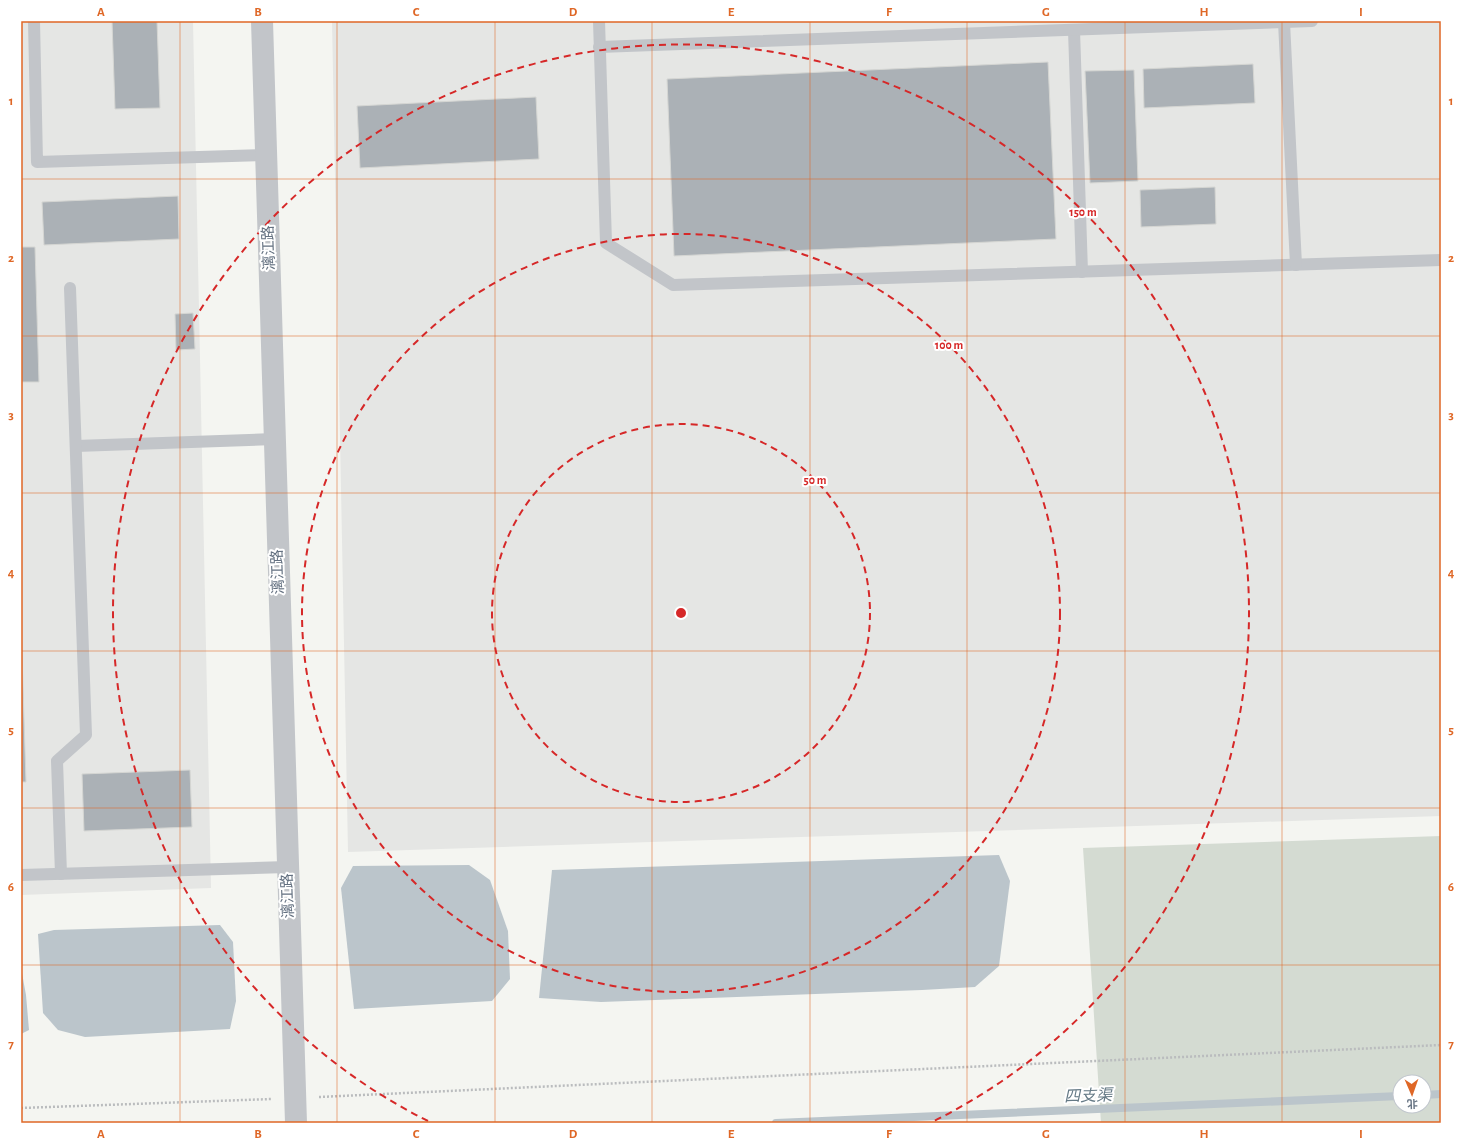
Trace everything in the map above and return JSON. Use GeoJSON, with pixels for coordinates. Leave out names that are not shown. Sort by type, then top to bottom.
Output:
{"type":"FeatureCollection","features":[{"type":"Feature","properties":{"kind":"street","name":"漓江路"},"geometry":{"type":"LineString","coordinates":[[262,21],[296,1123]]}},
{"type":"Feature","properties":{"kind":"lane"},"geometry":{"type":"LineString","coordinates":[[34,21],[37,162],[266,155]]}},
{"type":"Feature","properties":{"kind":"lane"},"geometry":{"type":"LineString","coordinates":[[599,21],[606,242],[673,285],[1441,260]]}},
{"type":"Feature","properties":{"kind":"lane"},"geometry":{"type":"LineString","coordinates":[[600,47],[1312,21]]}},
{"type":"Feature","properties":{"kind":"lane"},"geometry":{"type":"LineString","coordinates":[[1284,22],[1296,265]]}},
{"type":"Feature","properties":{"kind":"lane"},"geometry":{"type":"LineString","coordinates":[[1074,30],[1082,272]]}},
{"type":"Feature","properties":{"kind":"lane"},"geometry":{"type":"LineString","coordinates":[[61,874],[57,761],[86,735],[70,288]]}},
{"type":"Feature","properties":{"kind":"lane"},"geometry":{"type":"LineString","coordinates":[[76,446],[274,439]]}},
{"type":"Feature","properties":{"kind":"lane"},"geometry":{"type":"LineString","coordinates":[[21,875],[287,867]]}},
{"type":"Feature","properties":{"kind":"path"},"geometry":{"type":"LineString","coordinates":[[21,1108],[295,1098],[1441,1045]]}},
{"type":"Feature","properties":{"kind":"shaded area"},"geometry":{"type":"Polygon","coordinates":[[[21,21],[193,21],[211,888],[21,895],[21,21]]]}},
{"type":"Feature","properties":{"kind":"shaded area"},"geometry":{"type":"Polygon","coordinates":[[[332,21],[1441,21],[1441,816],[348,852],[332,21]]]}},
{"type":"Feature","properties":{"kind":"shaded area"},"geometry":{"type":"Polygon","coordinates":[[[1441,836],[1441,1123],[1101,1123],[1083,848],[1441,836]]]}},
{"type":"Feature","properties":{"kind":"shaded area"},"geometry":{"type":"Polygon","coordinates":[[[999,855],[1010,881],[999,966],[975,987],[601,1002],[539,998],[552,870],[999,855]]]}},
{"type":"Feature","properties":{"kind":"shaded area"},"geometry":{"type":"Polygon","coordinates":[[[469,865],[490,880],[508,931],[510,979],[492,1001],[354,1009],[341,888],[353,866],[469,865]]]}},
{"type":"Feature","properties":{"kind":"shaded area"},"geometry":{"type":"Polygon","coordinates":[[[220,925],[233,942],[236,1001],[230,1029],[85,1037],[58,1030],[43,1013],[38,934],[54,930],[220,925]]]}},
{"type":"Feature","properties":{"kind":"shaded area"},"geometry":{"type":"Polygon","coordinates":[[[21,968],[26,995],[29,1030],[21,1034],[21,968]]]}},
{"type":"Feature","properties":{"kind":"building"},"geometry":{"type":"Polygon","coordinates":[[[112,21],[157,21],[160,108],[115,109],[112,21]]]}},
{"type":"Feature","properties":{"kind":"building"},"geometry":{"type":"Polygon","coordinates":[[[1048,62],[1056,239],[674,256],[667,79],[1048,62]]]}},
{"type":"Feature","properties":{"kind":"building"},"geometry":{"type":"Polygon","coordinates":[[[1253,64],[1255,103],[1144,108],[1143,69],[1253,64]]]}},
{"type":"Feature","properties":{"kind":"building"},"geometry":{"type":"Polygon","coordinates":[[[1134,70],[1138,181],[1090,183],[1085,71],[1134,70]]]}},
{"type":"Feature","properties":{"kind":"building"},"geometry":{"type":"Polygon","coordinates":[[[536,97],[539,159],[360,168],[357,106],[536,97]]]}},
{"type":"Feature","properties":{"kind":"building"},"geometry":{"type":"Polygon","coordinates":[[[1215,187],[1216,224],[1141,227],[1140,190],[1215,187]]]}},
{"type":"Feature","properties":{"kind":"building"},"geometry":{"type":"Polygon","coordinates":[[[178,196],[179,239],[44,245],[42,202],[178,196]]]}},
{"type":"Feature","properties":{"kind":"building"},"geometry":{"type":"Polygon","coordinates":[[[21,247],[35,247],[39,382],[21,382],[21,247]]]}},
{"type":"Feature","properties":{"kind":"building"},"geometry":{"type":"Polygon","coordinates":[[[193,313],[195,349],[176,350],[175,314],[193,313]]]}},
{"type":"Feature","properties":{"kind":"building"},"geometry":{"type":"Polygon","coordinates":[[[21,623],[26,782],[21,782],[21,623]]]}},
{"type":"Feature","properties":{"kind":"building"},"geometry":{"type":"Polygon","coordinates":[[[190,770],[192,827],[84,831],[82,774],[190,770]]]}},
{"type":"Feature","properties":{"kind":"waterway","name":"四支渠"},"geometry":{"type":"LineString","coordinates":[[1432,1095],[1441,1094]]}},
{"type":"Feature","properties":{"kind":"waterway","name":"四支渠"},"geometry":{"type":"LineString","coordinates":[[776,1123],[1392,1096]]}}]}
